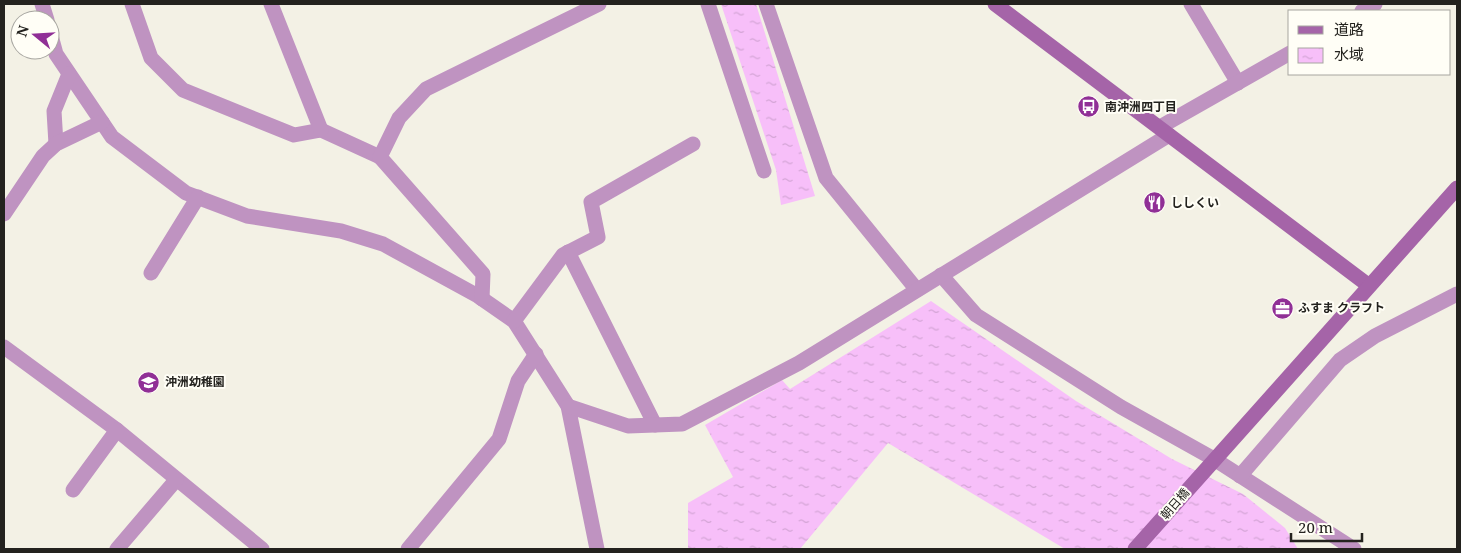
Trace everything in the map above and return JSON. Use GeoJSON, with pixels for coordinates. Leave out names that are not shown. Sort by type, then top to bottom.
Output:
{"type":"FeatureCollection","features":[{"type":"Feature","properties":{"kind":"street"},"geometry":{"type":"LineString","coordinates":[[132,4],[151,58],[183,90],[294,135],[321,130],[380,157],[483,274],[482,299]]}},
{"type":"Feature","properties":{"kind":"street"},"geometry":{"type":"LineString","coordinates":[[272,4],[321,130]]}},
{"type":"Feature","properties":{"kind":"street"},"geometry":{"type":"LineString","coordinates":[[380,157],[399,118],[426,89],[599,4]]}},
{"type":"Feature","properties":{"kind":"street"},"geometry":{"type":"LineString","coordinates":[[708,4],[764,170]]}},
{"type":"Feature","properties":{"kind":"street"},"geometry":{"type":"LineString","coordinates":[[766,4],[826,178],[917,290]]}},
{"type":"Feature","properties":{"kind":"street"},"geometry":{"type":"LineString","coordinates":[[995,4],[1368,285]]}},
{"type":"Feature","properties":{"kind":"street"},"geometry":{"type":"LineString","coordinates":[[1191,4],[1238,83]]}},
{"type":"Feature","properties":{"kind":"street"},"geometry":{"type":"LineString","coordinates":[[1364,10],[1375,4]]}},
{"type":"Feature","properties":{"kind":"street"},"geometry":{"type":"LineString","coordinates":[[568,406],[628,426],[682,424],[798,363],[941,275],[1238,83],[1288,54]]}},
{"type":"Feature","properties":{"kind":"street"},"geometry":{"type":"LineString","coordinates":[[60,60],[112,137],[186,193],[247,216],[341,231],[383,244],[482,299],[514,322],[568,406],[597,549]]}},
{"type":"Feature","properties":{"kind":"street"},"geometry":{"type":"LineString","coordinates":[[56,144],[54,111],[69,74]]}},
{"type":"Feature","properties":{"kind":"street"},"geometry":{"type":"LineString","coordinates":[[4,214],[44,156],[56,144],[102,122]]}},
{"type":"Feature","properties":{"kind":"street"},"geometry":{"type":"LineString","coordinates":[[514,322],[563,255],[598,237],[591,202],[693,144]]}},
{"type":"Feature","properties":{"kind":"street","name":"朝日橋"},"geometry":{"type":"LineString","coordinates":[[1135,549],[1368,285],[1457,188]]}},
{"type":"Feature","properties":{"kind":"street"},"geometry":{"type":"LineString","coordinates":[[152,273],[198,198]]}},
{"type":"Feature","properties":{"kind":"street"},"geometry":{"type":"LineString","coordinates":[[568,252],[655,425]]}},
{"type":"Feature","properties":{"kind":"street"},"geometry":{"type":"LineString","coordinates":[[941,275],[976,315],[1121,407],[1214,459],[1354,549]]}},
{"type":"Feature","properties":{"kind":"street"},"geometry":{"type":"LineString","coordinates":[[1240,476],[1340,360],[1375,336],[1457,294]]}},
{"type":"Feature","properties":{"kind":"street"},"geometry":{"type":"LineString","coordinates":[[4,347],[117,430],[262,549]]}},
{"type":"Feature","properties":{"kind":"street"},"geometry":{"type":"LineString","coordinates":[[408,549],[499,439],[518,381],[536,354]]}},
{"type":"Feature","properties":{"kind":"street"},"geometry":{"type":"LineString","coordinates":[[73,490],[117,430]]}},
{"type":"Feature","properties":{"kind":"street"},"geometry":{"type":"LineString","coordinates":[[117,549],[176,480]]}},
{"type":"Feature","properties":{"kind":"water"},"geometry":{"type":"Polygon","coordinates":[[[721,4],[756,4],[815,196],[781,205],[776,170],[721,4]]]}},
{"type":"Feature","properties":{"kind":"water"},"geometry":{"type":"Polygon","coordinates":[[[931,301],[1076,401],[1172,459],[1243,494],[1285,528],[1298,549],[1065,549],[888,443],[800,549],[688,549],[688,503],[733,477],[705,425],[782,380],[790,389],[931,301]]]}},
{"type":"Feature","properties":{"kind":"place","name":"南沖洲四丁目"},"geometry":{"type":"Point","coordinates":[1089,107]}},
{"type":"Feature","properties":{"kind":"place","name":"ししくい"},"geometry":{"type":"Point","coordinates":[1155,203]}},
{"type":"Feature","properties":{"kind":"place","name":"ふすま クラフト"},"geometry":{"type":"Point","coordinates":[1282,308]}},
{"type":"Feature","properties":{"kind":"place","name":"沖洲幼稚園"},"geometry":{"type":"Point","coordinates":[149,382]}}]}
